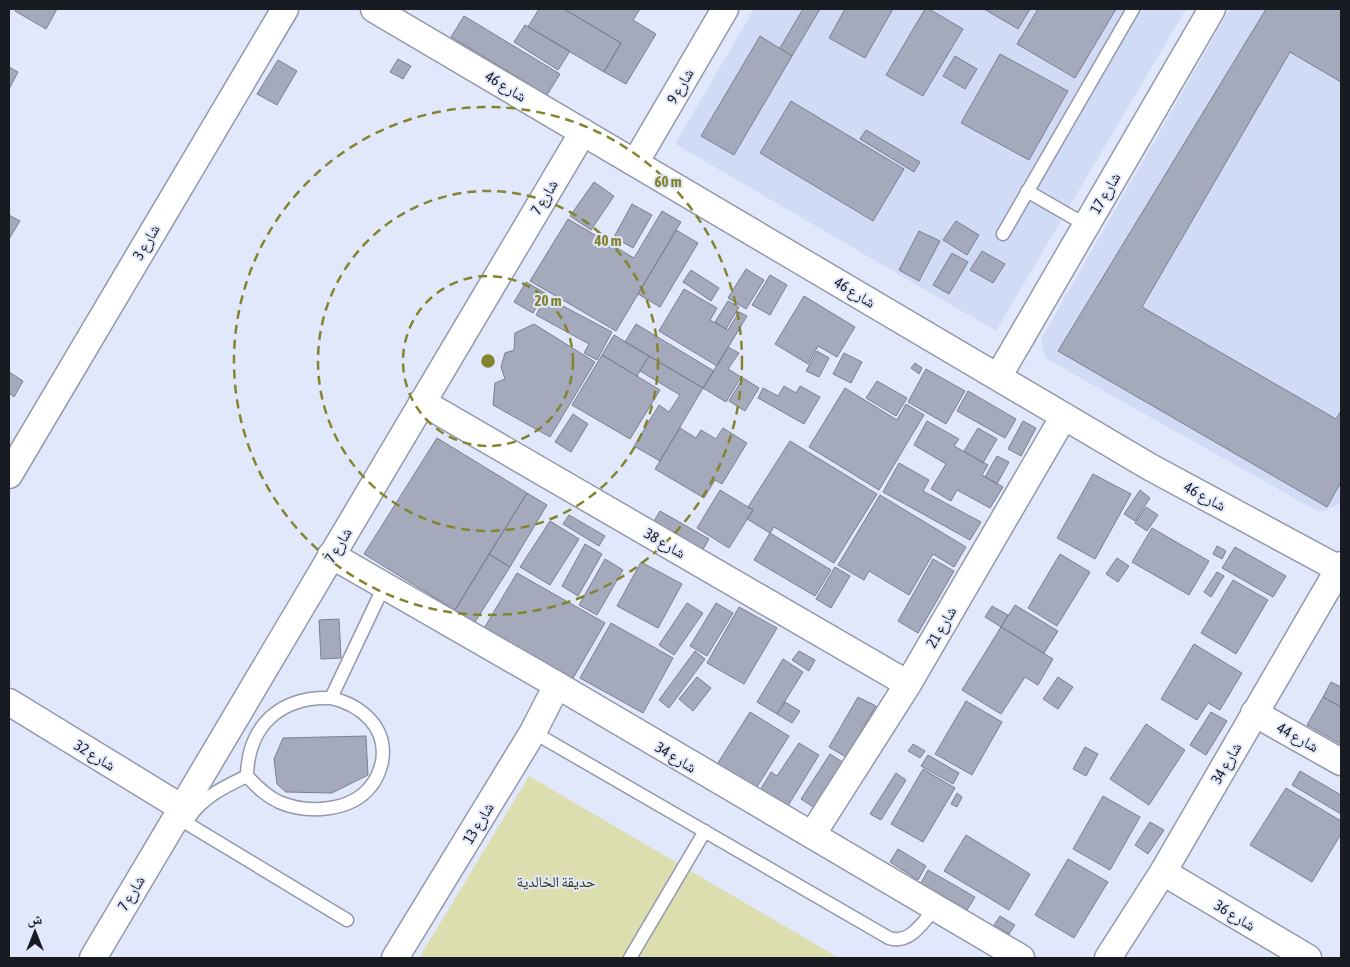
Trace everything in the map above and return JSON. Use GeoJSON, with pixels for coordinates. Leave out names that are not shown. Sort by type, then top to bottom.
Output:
{"type":"FeatureCollection","features":[{"type":"Feature","properties":{"kind":"street","name":"شارع 46"},"geometry":{"type":"LineString","coordinates":[[374,9],[1150,467],[1340,567]]}},
{"type":"Feature","properties":{"kind":"street","name":"شارع 9"},"geometry":{"type":"LineString","coordinates":[[635,163],[725,9]]}},
{"type":"Feature","properties":{"kind":"street","name":"شارع 17"},"geometry":{"type":"LineString","coordinates":[[998,377],[1212,9]]}},
{"type":"Feature","properties":{"kind":"street","name":"شارع 3"},"geometry":{"type":"LineString","coordinates":[[9,475],[275,12]]}},
{"type":"Feature","properties":{"kind":"street","name":"شارع 7"},"geometry":{"type":"LineString","coordinates":[[92,958],[181,816],[331,555],[583,132]]}},
{"type":"Feature","properties":{"kind":"street","name":"شارع 38"},"geometry":{"type":"LineString","coordinates":[[422,402],[908,684]]}},
{"type":"Feature","properties":{"kind":"street","name":"شارع 21"},"geometry":{"type":"LineString","coordinates":[[812,835],[908,684],[1064,416]]}},
{"type":"Feature","properties":{"kind":"street","name":"شارع 34"},"geometry":{"type":"LineString","coordinates":[[331,555],[557,685],[704,774],[1021,958]]}},
{"type":"Feature","properties":{"kind":"street","name":"شارع 34"},"geometry":{"type":"LineString","coordinates":[[1108,958],[1163,872],[1340,567]]}},
{"type":"Feature","properties":{"kind":"street","name":"شارع 13"},"geometry":{"type":"LineString","coordinates":[[395,958],[532,732],[557,685]]}},
{"type":"Feature","properties":{"kind":"street","name":"شارع 32"},"geometry":{"type":"LineString","coordinates":[[9,702],[181,816]]}},
{"type":"Feature","properties":{"kind":"street","name":"شارع 44"},"geometry":{"type":"LineString","coordinates":[[1254,713],[1341,762]]}},
{"type":"Feature","properties":{"kind":"street","name":"شارع 36"},"geometry":{"type":"LineString","coordinates":[[1163,872],[1308,958]]}},
{"type":"Feature","properties":{"kind":"lane"},"geometry":{"type":"LineString","coordinates":[[1003,234],[1133,9]]}},
{"type":"Feature","properties":{"kind":"lane"},"geometry":{"type":"LineString","coordinates":[[1027,191],[1086,225]]}},
{"type":"Feature","properties":{"kind":"lane"},"geometry":{"type":"LineString","coordinates":[[331,698],[384,586]]}},
{"type":"Feature","properties":{"kind":"lane"},"geometry":{"type":"LineString","coordinates":[[316,698],[331,698],[344,701],[361,710],[375,724],[381,736],[383,753],[380,771],[371,786],[358,798],[342,805],[321,809],[300,808],[280,802],[261,791],[247,776],[250,748],[256,735],[265,722],[276,712],[295,702],[316,698]]}},
{"type":"Feature","properties":{"kind":"lane"},"geometry":{"type":"LineString","coordinates":[[532,732],[884,936],[895,940],[906,939],[936,907]]}},
{"type":"Feature","properties":{"kind":"lane"},"geometry":{"type":"LineString","coordinates":[[181,816],[195,809],[204,800],[225,786],[247,776]]}},
{"type":"Feature","properties":{"kind":"lane"},"geometry":{"type":"LineString","coordinates":[[181,816],[347,920]]}},
{"type":"Feature","properties":{"kind":"lane"},"geometry":{"type":"LineString","coordinates":[[630,958],[705,831]]}},
{"type":"Feature","properties":{"kind":"shaded area"},"geometry":{"type":"Polygon","coordinates":[[[754,9],[1186,9],[996,331],[675,144],[754,9]]]}},
{"type":"Feature","properties":{"kind":"shaded area"},"geometry":{"type":"Polygon","coordinates":[[[1230,9],[1341,9],[1341,501],[1338,505],[1319,512],[1045,358],[1041,339],[1230,9]]]}},
{"type":"Feature","properties":{"kind":"green space","name":"حديقة الخالدية"},"geometry":{"type":"Polygon","coordinates":[[[529,776],[839,958],[419,958],[529,776]]]}},
{"type":"Feature","properties":{"kind":"building"},"geometry":{"type":"Polygon","coordinates":[[[16,9],[57,9],[46,29],[15,11],[16,9]]]}},
{"type":"Feature","properties":{"kind":"building"},"geometry":{"type":"Polygon","coordinates":[[[539,9],[564,9],[621,43],[604,72],[528,27],[539,9]]]}},
{"type":"Feature","properties":{"kind":"building"},"geometry":{"type":"Polygon","coordinates":[[[567,9],[640,9],[633,20],[656,34],[626,84],[604,72],[621,43],[567,9]]]}},
{"type":"Feature","properties":{"kind":"building"},"geometry":{"type":"Polygon","coordinates":[[[803,9],[820,9],[792,56],[780,48],[803,9]]]}},
{"type":"Feature","properties":{"kind":"building"},"geometry":{"type":"Polygon","coordinates":[[[845,9],[893,9],[865,58],[829,38],[845,9]]]}},
{"type":"Feature","properties":{"kind":"building"},"geometry":{"type":"Polygon","coordinates":[[[925,9],[929,9],[963,29],[923,96],[886,75],[925,9]]]}},
{"type":"Feature","properties":{"kind":"building"},"geometry":{"type":"Polygon","coordinates":[[[984,9],[1030,9],[1018,29],[984,9]]]}},
{"type":"Feature","properties":{"kind":"building"},"geometry":{"type":"Polygon","coordinates":[[[1038,9],[1116,9],[1075,78],[1017,44],[1038,9]]]}},
{"type":"Feature","properties":{"kind":"building"},"geometry":{"type":"Polygon","coordinates":[[[1266,9],[1341,9],[1341,82],[1290,52],[1142,307],[1336,419],[1341,411],[1341,482],[1327,507],[1058,351],[1266,9]]]}},
{"type":"Feature","properties":{"kind":"building"},"geometry":{"type":"Polygon","coordinates":[[[464,16],[560,74],[547,95],[451,37],[464,16]]]}},
{"type":"Feature","properties":{"kind":"building"},"geometry":{"type":"Polygon","coordinates":[[[525,25],[570,51],[558,70],[514,42],[525,25]]]}},
{"type":"Feature","properties":{"kind":"building"},"geometry":{"type":"Polygon","coordinates":[[[760,36],[792,56],[734,155],[701,136],[760,36]]]}},
{"type":"Feature","properties":{"kind":"building"},"geometry":{"type":"Polygon","coordinates":[[[1000,54],[1068,91],[1029,160],[961,123],[1000,54]]]}},
{"type":"Feature","properties":{"kind":"building"},"geometry":{"type":"Polygon","coordinates":[[[955,56],[977,69],[965,89],[943,76],[955,56]]]}},
{"type":"Feature","properties":{"kind":"building"},"geometry":{"type":"Polygon","coordinates":[[[398,59],[411,66],[403,79],[390,72],[398,59]]]}},
{"type":"Feature","properties":{"kind":"building"},"geometry":{"type":"Polygon","coordinates":[[[278,60],[297,71],[277,105],[257,94],[278,60]]]}},
{"type":"Feature","properties":{"kind":"building"},"geometry":{"type":"Polygon","coordinates":[[[9,67],[18,72],[9,89],[9,67]]]}},
{"type":"Feature","properties":{"kind":"building"},"geometry":{"type":"Polygon","coordinates":[[[791,101],[904,169],[873,221],[760,153],[791,101]]]}},
{"type":"Feature","properties":{"kind":"building"},"geometry":{"type":"Polygon","coordinates":[[[866,130],[920,162],[914,172],[860,139],[866,130]]]}},
{"type":"Feature","properties":{"kind":"building"},"geometry":{"type":"Polygon","coordinates":[[[594,182],[614,196],[591,230],[570,216],[594,182]]]}},
{"type":"Feature","properties":{"kind":"building"},"geometry":{"type":"Polygon","coordinates":[[[632,204],[652,215],[633,248],[614,237],[632,204]]]}},
{"type":"Feature","properties":{"kind":"building"},"geometry":{"type":"Polygon","coordinates":[[[662,211],[681,222],[616,331],[530,281],[568,219],[634,258],[662,211]]]}},
{"type":"Feature","properties":{"kind":"building"},"geometry":{"type":"Polygon","coordinates":[[[9,215],[20,221],[9,239],[9,215]]]}},
{"type":"Feature","properties":{"kind":"building"},"geometry":{"type":"Polygon","coordinates":[[[956,221],[979,235],[967,255],[943,240],[956,221]]]}},
{"type":"Feature","properties":{"kind":"building"},"geometry":{"type":"Polygon","coordinates":[[[676,230],[698,243],[660,307],[638,294],[676,230]]]}},
{"type":"Feature","properties":{"kind":"building"},"geometry":{"type":"Polygon","coordinates":[[[919,231],[940,241],[919,281],[899,270],[919,231]]]}},
{"type":"Feature","properties":{"kind":"building"},"geometry":{"type":"Polygon","coordinates":[[[982,251],[1005,264],[993,283],[970,270],[982,251]]]}},
{"type":"Feature","properties":{"kind":"building"},"geometry":{"type":"Polygon","coordinates":[[[952,253],[968,262],[949,294],[933,285],[952,253]]]}},
{"type":"Feature","properties":{"kind":"building"},"geometry":{"type":"Polygon","coordinates":[[[746,269],[764,280],[746,309],[728,298],[746,269]]]}},
{"type":"Feature","properties":{"kind":"building"},"geometry":{"type":"Polygon","coordinates":[[[691,270],[719,288],[711,301],[683,282],[691,270]]]}},
{"type":"Feature","properties":{"kind":"building"},"geometry":{"type":"Polygon","coordinates":[[[770,275],[787,285],[770,315],[752,305],[770,275]]]}},
{"type":"Feature","properties":{"kind":"building"},"geometry":{"type":"Polygon","coordinates":[[[526,282],[545,293],[533,313],[514,302],[526,282]]]}},
{"type":"Feature","properties":{"kind":"building"},"geometry":{"type":"Polygon","coordinates":[[[684,289],[717,308],[710,320],[728,330],[739,312],[747,316],[717,366],[659,331],[684,289]]]}},
{"type":"Feature","properties":{"kind":"building"},"geometry":{"type":"Polygon","coordinates":[[[804,296],[855,327],[837,357],[818,346],[808,364],[775,344],[804,296]]]}},
{"type":"Feature","properties":{"kind":"building"},"geometry":{"type":"Polygon","coordinates":[[[546,297],[612,332],[597,360],[584,353],[589,344],[536,315],[546,297]]]}},
{"type":"Feature","properties":{"kind":"building"},"geometry":{"type":"Polygon","coordinates":[[[728,301],[739,307],[726,329],[715,322],[728,301]]]}},
{"type":"Feature","properties":{"kind":"building"},"geometry":{"type":"Polygon","coordinates":[[[534,324],[595,362],[550,437],[493,405],[495,383],[505,379],[501,367],[505,353],[514,350],[515,333],[534,324]]]}},
{"type":"Feature","properties":{"kind":"building"},"geometry":{"type":"Polygon","coordinates":[[[636,324],[714,371],[703,388],[625,342],[636,324]]]}},
{"type":"Feature","properties":{"kind":"building"},"geometry":{"type":"Polygon","coordinates":[[[614,335],[649,356],[637,376],[602,355],[614,335]]]}},
{"type":"Feature","properties":{"kind":"building"},"geometry":{"type":"Polygon","coordinates":[[[728,347],[739,353],[728,369],[741,377],[726,402],[703,388],[728,347]]]}},
{"type":"Feature","properties":{"kind":"building"},"geometry":{"type":"Polygon","coordinates":[[[817,351],[829,358],[819,377],[806,371],[817,351]]]}},
{"type":"Feature","properties":{"kind":"building"},"geometry":{"type":"Polygon","coordinates":[[[844,353],[862,362],[851,383],[833,374],[844,353]]]}},
{"type":"Feature","properties":{"kind":"building"},"geometry":{"type":"Polygon","coordinates":[[[602,355],[660,390],[630,439],[572,405],[602,355]]]}},
{"type":"Feature","properties":{"kind":"building"},"geometry":{"type":"Polygon","coordinates":[[[649,356],[703,388],[660,461],[634,446],[659,405],[669,412],[680,395],[640,371],[649,356]]]}},
{"type":"Feature","properties":{"kind":"building"},"geometry":{"type":"Polygon","coordinates":[[[915,363],[922,368],[919,374],[911,368],[915,363]]]}},
{"type":"Feature","properties":{"kind":"building"},"geometry":{"type":"Polygon","coordinates":[[[926,369],[965,391],[946,424],[908,402],[926,369]]]}},
{"type":"Feature","properties":{"kind":"building"},"geometry":{"type":"Polygon","coordinates":[[[9,372],[23,381],[14,397],[9,393],[9,372]]]}},
{"type":"Feature","properties":{"kind":"building"},"geometry":{"type":"Polygon","coordinates":[[[743,378],[759,388],[745,411],[729,401],[743,378]]]}},
{"type":"Feature","properties":{"kind":"building"},"geometry":{"type":"Polygon","coordinates":[[[877,381],[907,398],[896,416],[866,398],[877,381]]]}},
{"type":"Feature","properties":{"kind":"building"},"geometry":{"type":"Polygon","coordinates":[[[784,386],[796,393],[800,386],[820,397],[804,424],[758,398],[763,388],[778,396],[784,386]]]}},
{"type":"Feature","properties":{"kind":"building"},"geometry":{"type":"Polygon","coordinates":[[[845,388],[897,420],[906,404],[924,415],[879,490],[809,447],[845,388]]]}},
{"type":"Feature","properties":{"kind":"building"},"geometry":{"type":"Polygon","coordinates":[[[968,391],[1016,419],[1005,438],[957,411],[968,391]]]}},
{"type":"Feature","properties":{"kind":"building"},"geometry":{"type":"Polygon","coordinates":[[[573,414],[588,424],[571,452],[555,442],[573,414]]]}},
{"type":"Feature","properties":{"kind":"building"},"geometry":{"type":"Polygon","coordinates":[[[927,421],[959,439],[954,446],[988,465],[982,475],[1003,487],[990,508],[957,490],[951,501],[931,489],[946,464],[914,445],[927,421]]]}},
{"type":"Feature","properties":{"kind":"building"},"geometry":{"type":"Polygon","coordinates":[[[1023,421],[1036,428],[1021,456],[1008,449],[1023,421]]]}},
{"type":"Feature","properties":{"kind":"building"},"geometry":{"type":"Polygon","coordinates":[[[680,428],[696,438],[701,430],[716,439],[723,428],[747,443],[722,484],[715,480],[704,498],[655,469],[680,428]]]}},
{"type":"Feature","properties":{"kind":"building"},"geometry":{"type":"Polygon","coordinates":[[[978,428],[997,439],[983,463],[964,451],[978,428]]]}},
{"type":"Feature","properties":{"kind":"building"},"geometry":{"type":"Polygon","coordinates":[[[437,438],[527,493],[455,610],[364,554],[437,438]]]}},
{"type":"Feature","properties":{"kind":"building"},"geometry":{"type":"Polygon","coordinates":[[[790,441],[877,494],[834,563],[774,527],[770,533],[747,519],[753,510],[748,507],[790,441]]]}},
{"type":"Feature","properties":{"kind":"building"},"geometry":{"type":"Polygon","coordinates":[[[997,456],[1009,462],[997,484],[985,477],[997,456]]]}},
{"type":"Feature","properties":{"kind":"building"},"geometry":{"type":"Polygon","coordinates":[[[899,463],[929,480],[923,491],[981,522],[970,540],[883,492],[899,463]]]}},
{"type":"Feature","properties":{"kind":"building"},"geometry":{"type":"Polygon","coordinates":[[[1093,474],[1131,494],[1095,559],[1057,538],[1093,474]]]}},
{"type":"Feature","properties":{"kind":"building"},"geometry":{"type":"Polygon","coordinates":[[[720,490],[753,510],[729,548],[697,528],[720,490]]]}},
{"type":"Feature","properties":{"kind":"building"},"geometry":{"type":"Polygon","coordinates":[[[1140,490],[1150,498],[1135,521],[1124,514],[1140,490]]]}},
{"type":"Feature","properties":{"kind":"building"},"geometry":{"type":"Polygon","coordinates":[[[527,493],[547,505],[510,567],[489,554],[527,493]]]}},
{"type":"Feature","properties":{"kind":"building"},"geometry":{"type":"Polygon","coordinates":[[[880,495],[966,547],[954,567],[933,554],[909,595],[869,571],[864,580],[838,565],[880,495]]]}},
{"type":"Feature","properties":{"kind":"building"},"geometry":{"type":"Polygon","coordinates":[[[1146,507],[1158,515],[1147,531],[1135,523],[1146,507]]]}},
{"type":"Feature","properties":{"kind":"building"},"geometry":{"type":"Polygon","coordinates":[[[660,511],[709,539],[702,551],[653,523],[660,511]]]}},
{"type":"Feature","properties":{"kind":"building"},"geometry":{"type":"Polygon","coordinates":[[[569,515],[605,536],[599,546],[563,524],[569,515]]]}},
{"type":"Feature","properties":{"kind":"building"},"geometry":{"type":"Polygon","coordinates":[[[550,521],[579,539],[550,585],[520,567],[550,521]]]}},
{"type":"Feature","properties":{"kind":"building"},"geometry":{"type":"Polygon","coordinates":[[[1152,528],[1209,561],[1189,595],[1132,562],[1152,528]]]}},
{"type":"Feature","properties":{"kind":"building"},"geometry":{"type":"Polygon","coordinates":[[[770,533],[831,570],[815,596],[754,560],[770,533]]]}},
{"type":"Feature","properties":{"kind":"building"},"geometry":{"type":"Polygon","coordinates":[[[585,544],[602,554],[578,596],[562,586],[585,544]]]}},
{"type":"Feature","properties":{"kind":"building"},"geometry":{"type":"Polygon","coordinates":[[[1217,546],[1226,551],[1222,559],[1213,554],[1217,546]]]}},
{"type":"Feature","properties":{"kind":"building"},"geometry":{"type":"Polygon","coordinates":[[[1235,547],[1286,576],[1273,597],[1222,568],[1235,547]]]}},
{"type":"Feature","properties":{"kind":"building"},"geometry":{"type":"Polygon","coordinates":[[[489,554],[510,567],[475,622],[455,610],[489,554]]]}},
{"type":"Feature","properties":{"kind":"building"},"geometry":{"type":"Polygon","coordinates":[[[1060,554],[1090,572],[1057,626],[1028,608],[1060,554]]]}},
{"type":"Feature","properties":{"kind":"building"},"geometry":{"type":"Polygon","coordinates":[[[1117,558],[1129,566],[1118,582],[1106,574],[1117,558]]]}},
{"type":"Feature","properties":{"kind":"building"},"geometry":{"type":"Polygon","coordinates":[[[605,559],[623,570],[597,615],[579,605],[605,559]]]}},
{"type":"Feature","properties":{"kind":"building"},"geometry":{"type":"Polygon","coordinates":[[[933,559],[954,571],[918,633],[898,621],[933,559]]]}},
{"type":"Feature","properties":{"kind":"building"},"geometry":{"type":"Polygon","coordinates":[[[641,562],[682,584],[658,628],[617,606],[641,562]]]}},
{"type":"Feature","properties":{"kind":"building"},"geometry":{"type":"Polygon","coordinates":[[[835,567],[850,576],[831,608],[816,599],[835,567]]]}},
{"type":"Feature","properties":{"kind":"building"},"geometry":{"type":"Polygon","coordinates":[[[1217,572],[1224,576],[1211,597],[1204,592],[1217,572]]]}},
{"type":"Feature","properties":{"kind":"building"},"geometry":{"type":"Polygon","coordinates":[[[517,573],[605,623],[572,680],[483,630],[517,573]]]}},
{"type":"Feature","properties":{"kind":"building"},"geometry":{"type":"Polygon","coordinates":[[[1233,580],[1268,600],[1236,654],[1201,633],[1233,580]]]}},
{"type":"Feature","properties":{"kind":"building"},"geometry":{"type":"Polygon","coordinates":[[[687,603],[703,613],[674,655],[659,645],[687,603]]]}},
{"type":"Feature","properties":{"kind":"building"},"geometry":{"type":"Polygon","coordinates":[[[716,603],[733,613],[707,656],[690,646],[716,603]]]}},
{"type":"Feature","properties":{"kind":"building"},"geometry":{"type":"Polygon","coordinates":[[[1015,605],[1058,631],[1044,653],[1001,627],[1015,605]]]}},
{"type":"Feature","properties":{"kind":"building"},"geometry":{"type":"Polygon","coordinates":[[[992,606],[1008,615],[1001,627],[985,617],[992,606]]]}},
{"type":"Feature","properties":{"kind":"building"},"geometry":{"type":"Polygon","coordinates":[[[739,607],[777,628],[744,684],[707,663],[739,607]]]}},
{"type":"Feature","properties":{"kind":"building"},"geometry":{"type":"Polygon","coordinates":[[[339,619],[341,658],[321,659],[319,620],[339,619]]]}},
{"type":"Feature","properties":{"kind":"building"},"geometry":{"type":"Polygon","coordinates":[[[611,623],[673,658],[643,713],[580,678],[611,623]]]}},
{"type":"Feature","properties":{"kind":"building"},"geometry":{"type":"Polygon","coordinates":[[[1001,627],[1053,659],[1038,685],[1025,677],[1001,714],[962,690],[1001,627]]]}},
{"type":"Feature","properties":{"kind":"building"},"geometry":{"type":"Polygon","coordinates":[[[1194,644],[1242,673],[1220,710],[1208,703],[1197,720],[1161,699],[1194,644]]]}},
{"type":"Feature","properties":{"kind":"building"},"geometry":{"type":"Polygon","coordinates":[[[695,651],[705,659],[669,708],[659,700],[695,651]]]}},
{"type":"Feature","properties":{"kind":"building"},"geometry":{"type":"Polygon","coordinates":[[[799,651],[815,660],[809,671],[792,660],[799,651]]]}},
{"type":"Feature","properties":{"kind":"building"},"geometry":{"type":"Polygon","coordinates":[[[783,659],[803,672],[777,714],[757,702],[783,659]]]}},
{"type":"Feature","properties":{"kind":"building"},"geometry":{"type":"Polygon","coordinates":[[[697,677],[711,688],[693,711],[679,699],[697,677]]]}},
{"type":"Feature","properties":{"kind":"building"},"geometry":{"type":"Polygon","coordinates":[[[1058,677],[1073,687],[1058,709],[1043,699],[1058,677]]]}},
{"type":"Feature","properties":{"kind":"building"},"geometry":{"type":"Polygon","coordinates":[[[1331,682],[1341,687],[1341,707],[1323,697],[1331,682]]]}},
{"type":"Feature","properties":{"kind":"building"},"geometry":{"type":"Polygon","coordinates":[[[858,697],[876,706],[846,757],[829,747],[858,697]]]}},
{"type":"Feature","properties":{"kind":"building"},"geometry":{"type":"Polygon","coordinates":[[[1323,697],[1341,707],[1341,744],[1307,725],[1323,697]]]}},
{"type":"Feature","properties":{"kind":"building"},"geometry":{"type":"Polygon","coordinates":[[[966,701],[1002,722],[972,775],[935,754],[966,701]]]}},
{"type":"Feature","properties":{"kind":"building"},"geometry":{"type":"Polygon","coordinates":[[[785,702],[800,711],[792,723],[777,714],[785,702]]]}},
{"type":"Feature","properties":{"kind":"building"},"geometry":{"type":"Polygon","coordinates":[[[750,712],[789,736],[755,790],[716,766],[750,712]]]}},
{"type":"Feature","properties":{"kind":"building"},"geometry":{"type":"Polygon","coordinates":[[[1211,712],[1227,721],[1206,755],[1190,745],[1211,712]]]}},
{"type":"Feature","properties":{"kind":"building"},"geometry":{"type":"Polygon","coordinates":[[[1146,724],[1185,750],[1149,805],[1110,779],[1146,724]]]}},
{"type":"Feature","properties":{"kind":"building"},"geometry":{"type":"Polygon","coordinates":[[[366,736],[368,775],[332,793],[286,792],[277,784],[274,759],[283,738],[366,736]]]}},
{"type":"Feature","properties":{"kind":"building"},"geometry":{"type":"Polygon","coordinates":[[[799,743],[819,755],[786,809],[759,792],[771,772],[777,776],[799,743]]]}},
{"type":"Feature","properties":{"kind":"building"},"geometry":{"type":"Polygon","coordinates":[[[913,744],[925,751],[920,758],[908,751],[913,744]]]}},
{"type":"Feature","properties":{"kind":"building"},"geometry":{"type":"Polygon","coordinates":[[[1085,747],[1098,754],[1086,776],[1073,769],[1085,747]]]}},
{"type":"Feature","properties":{"kind":"building"},"geometry":{"type":"Polygon","coordinates":[[[830,754],[844,763],[815,808],[801,799],[830,754]]]}},
{"type":"Feature","properties":{"kind":"building"},"geometry":{"type":"Polygon","coordinates":[[[928,755],[959,773],[953,784],[921,766],[928,755]]]}},
{"type":"Feature","properties":{"kind":"building"},"geometry":{"type":"Polygon","coordinates":[[[923,769],[955,788],[923,842],[891,824],[923,769]]]}},
{"type":"Feature","properties":{"kind":"building"},"geometry":{"type":"Polygon","coordinates":[[[1300,771],[1341,795],[1341,814],[1292,785],[1300,771]]]}},
{"type":"Feature","properties":{"kind":"building"},"geometry":{"type":"Polygon","coordinates":[[[896,773],[906,780],[881,820],[870,814],[896,773]]]}},
{"type":"Feature","properties":{"kind":"building"},"geometry":{"type":"Polygon","coordinates":[[[1286,788],[1341,821],[1341,834],[1312,882],[1250,845],[1286,788]]]}},
{"type":"Feature","properties":{"kind":"building"},"geometry":{"type":"Polygon","coordinates":[[[957,793],[962,797],[957,807],[951,804],[957,793]]]}},
{"type":"Feature","properties":{"kind":"building"},"geometry":{"type":"Polygon","coordinates":[[[1103,796],[1140,817],[1110,870],[1073,849],[1103,796]]]}},
{"type":"Feature","properties":{"kind":"building"},"geometry":{"type":"Polygon","coordinates":[[[1150,822],[1164,830],[1148,854],[1135,845],[1150,822]]]}},
{"type":"Feature","properties":{"kind":"building"},"geometry":{"type":"Polygon","coordinates":[[[966,835],[1030,874],[1009,910],[944,871],[966,835]]]}},
{"type":"Feature","properties":{"kind":"building"},"geometry":{"type":"Polygon","coordinates":[[[898,849],[926,866],[918,880],[890,862],[898,849]]]}},
{"type":"Feature","properties":{"kind":"building"},"geometry":{"type":"Polygon","coordinates":[[[1068,859],[1108,882],[1074,938],[1035,915],[1068,859]]]}},
{"type":"Feature","properties":{"kind":"building"},"geometry":{"type":"Polygon","coordinates":[[[928,870],[975,897],[967,910],[921,883],[928,870]]]}},
{"type":"Feature","properties":{"kind":"building"},"geometry":{"type":"Polygon","coordinates":[[[1000,916],[1015,925],[1009,934],[994,925],[1000,916]]]}}]}
